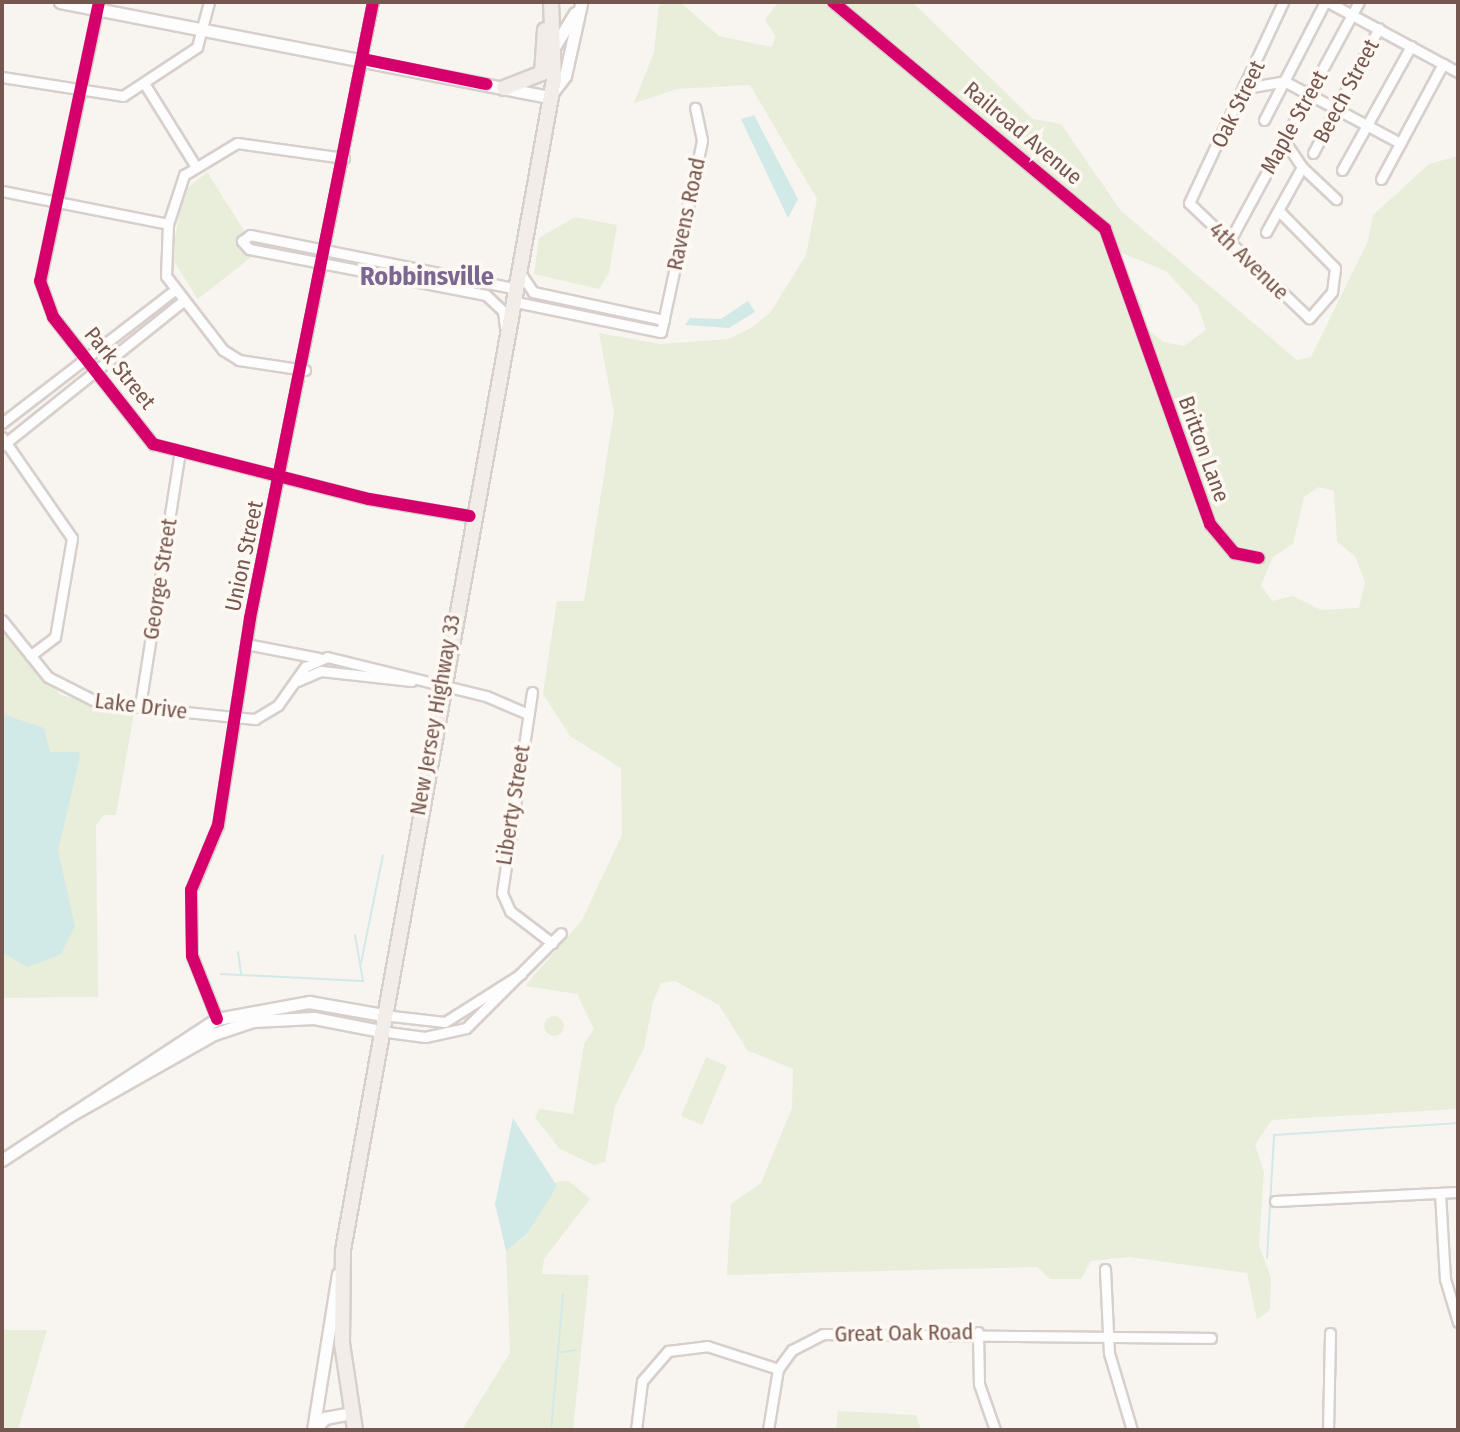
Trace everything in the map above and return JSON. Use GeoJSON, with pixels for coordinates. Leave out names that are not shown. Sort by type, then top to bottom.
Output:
{"type":"FeatureCollection","features":[{"type":"Feature","properties":{"kind":"main road"},"geometry":{"type":"LineString","coordinates":[[504,88],[533,81],[545,61],[543,2]]}},
{"type":"Feature","properties":{"kind":"main road","name":"New Jersey Highway 33"},"geometry":{"type":"LineString","coordinates":[[355,1430],[351,1413],[343,1250],[470,516],[549,97],[555,46],[551,2]]}},
{"type":"Feature","properties":{"kind":"street"},"geometry":{"type":"LineString","coordinates":[[60,2],[98,5],[549,97],[565,76],[582,3]]}},
{"type":"Feature","properties":{"kind":"street"},"geometry":{"type":"LineString","coordinates":[[2,77],[113,99],[144,83],[197,47],[209,2]]}},
{"type":"Feature","properties":{"kind":"street","name":"Union Street"},"geometry":{"type":"LineString","coordinates":[[217,1019],[192,956],[191,890],[218,825],[246,644],[305,370],[373,2]]}},
{"type":"Feature","properties":{"kind":"street","name":"Railroad Avenue"},"geometry":{"type":"LineString","coordinates":[[833,2],[1105,229],[1137,329]]}},
{"type":"Feature","properties":{"kind":"street","name":"Oak Street"},"geometry":{"type":"LineString","coordinates":[[1189,203],[1246,88],[1283,2]]}},
{"type":"Feature","properties":{"kind":"street"},"geometry":{"type":"LineString","coordinates":[[1264,120],[1326,2],[1458,72]]}},
{"type":"Feature","properties":{"kind":"street","name":"Maple Street"},"geometry":{"type":"LineString","coordinates":[[1229,242],[1359,2]]}},
{"type":"Feature","properties":{"kind":"street"},"geometry":{"type":"LineString","coordinates":[[545,61],[582,3]]}},
{"type":"Feature","properties":{"kind":"street","name":"Park Street"},"geometry":{"type":"LineString","coordinates":[[98,5],[41,290],[95,371],[153,444],[281,471],[369,499],[470,516]]}},
{"type":"Feature","properties":{"kind":"street","name":"Beech Street"},"geometry":{"type":"LineString","coordinates":[[1313,153],[1379,28]]}},
{"type":"Feature","properties":{"kind":"street"},"geometry":{"type":"LineString","coordinates":[[1342,170],[1411,46]]}},
{"type":"Feature","properties":{"kind":"street"},"geometry":{"type":"LineString","coordinates":[[1381,179],[1443,64]]}},
{"type":"Feature","properties":{"kind":"street"},"geometry":{"type":"LineString","coordinates":[[1246,88],[1284,81],[1400,143]]}},
{"type":"Feature","properties":{"kind":"street"},"geometry":{"type":"LineString","coordinates":[[144,83],[196,167]]}},
{"type":"Feature","properties":{"kind":"street","name":"Ravens Road"},"geometry":{"type":"LineString","coordinates":[[664,320],[702,140],[695,108]]}},
{"type":"Feature","properties":{"kind":"street","name":"Beech Street"},"geometry":{"type":"LineString","coordinates":[[1266,232],[1280,212],[1302,167],[1284,140]]}},
{"type":"Feature","properties":{"kind":"street"},"geometry":{"type":"LineString","coordinates":[[305,370],[231,356],[183,301],[163,267],[168,224],[178,185],[196,167],[245,142],[344,158]]}},
{"type":"Feature","properties":{"kind":"street"},"geometry":{"type":"LineString","coordinates":[[1302,167],[1336,199]]}},
{"type":"Feature","properties":{"kind":"street"},"geometry":{"type":"LineString","coordinates":[[2,191],[168,224]]}},
{"type":"Feature","properties":{"kind":"street","name":"4th Avenue"},"geometry":{"type":"LineString","coordinates":[[1189,203],[1309,318],[1332,292],[1335,268],[1280,212]]}},
{"type":"Feature","properties":{"kind":"street"},"geometry":{"type":"LineString","coordinates":[[505,331],[503,311],[486,295],[247,248],[242,241],[250,235],[327,251],[661,332],[664,320],[533,292],[519,260]]}},
{"type":"Feature","properties":{"kind":"street"},"geometry":{"type":"LineString","coordinates":[[2,423],[175,290]]}},
{"type":"Feature","properties":{"kind":"street"},"geometry":{"type":"LineString","coordinates":[[30,656],[55,637],[72,538],[3,442],[183,301]]}},
{"type":"Feature","properties":{"kind":"street","name":"Britton Lane"},"geometry":{"type":"LineString","coordinates":[[1137,329],[1210,524],[1234,553],[1259,558]]}},
{"type":"Feature","properties":{"kind":"street","name":"George Street"},"geometry":{"type":"LineString","coordinates":[[140,706],[180,452]]}},
{"type":"Feature","properties":{"kind":"street","name":"Lake Drive"},"geometry":{"type":"LineString","coordinates":[[2,620],[30,656],[80,698],[234,718],[267,715],[319,658]]}},
{"type":"Feature","properties":{"kind":"street"},"geometry":{"type":"LineString","coordinates":[[246,644],[442,686],[528,714]]}},
{"type":"Feature","properties":{"kind":"street"},"geometry":{"type":"LineString","coordinates":[[297,681],[321,671],[416,681]]}},
{"type":"Feature","properties":{"kind":"street","name":"Liberty Street"},"geometry":{"type":"LineString","coordinates":[[532,692],[502,893],[510,911],[552,943]]}},
{"type":"Feature","properties":{"kind":"street"},"geometry":{"type":"LineString","coordinates":[[62,1120],[214,1034],[283,1016],[425,1037],[456,1033],[530,967],[561,933]]}},
{"type":"Feature","properties":{"kind":"street"},"geometry":{"type":"LineString","coordinates":[[2,1160],[217,1019],[309,1002],[445,1022],[530,967]]}},
{"type":"Feature","properties":{"kind":"street"},"geometry":{"type":"LineString","coordinates":[[217,1019],[230,1028]]}},
{"type":"Feature","properties":{"kind":"street"},"geometry":{"type":"LineString","coordinates":[[214,1034],[217,1019]]}},
{"type":"Feature","properties":{"kind":"street"},"geometry":{"type":"LineString","coordinates":[[1275,1201],[1458,1192]]}},
{"type":"Feature","properties":{"kind":"street"},"geometry":{"type":"LineString","coordinates":[[1440,1193],[1445,1279],[1458,1322]]}},
{"type":"Feature","properties":{"kind":"street"},"geometry":{"type":"LineString","coordinates":[[314,1430],[343,1250]]}},
{"type":"Feature","properties":{"kind":"street"},"geometry":{"type":"LineString","coordinates":[[1105,1269],[1106,1332],[1132,1430]]}},
{"type":"Feature","properties":{"kind":"street"},"geometry":{"type":"LineString","coordinates":[[978,1332],[979,1384],[995,1430]]}},
{"type":"Feature","properties":{"kind":"street","name":"Great Oak Road"},"geometry":{"type":"LineString","coordinates":[[778,1369],[792,1350],[823,1334],[1106,1332],[1211,1338]]}},
{"type":"Feature","properties":{"kind":"street"},"geometry":{"type":"LineString","coordinates":[[1328,1430],[1330,1333]]}},
{"type":"Feature","properties":{"kind":"street"},"geometry":{"type":"LineString","coordinates":[[636,1430],[642,1381],[668,1351],[707,1346],[778,1369],[768,1430]]}},
{"type":"Feature","properties":{"kind":"street"},"geometry":{"type":"LineString","coordinates":[[314,1430],[325,1418],[351,1413]]}},
{"type":"Feature","properties":{"kind":"green space"},"geometry":{"type":"Polygon","coordinates":[[[680,2],[719,36],[771,47],[776,37],[765,20],[778,2],[912,2],[1033,119],[1061,124],[1121,211],[1297,360],[1311,357],[1368,241],[1373,215],[1429,164],[1458,156],[1458,1109],[1272,1120],[1255,1144],[1264,1172],[1259,1245],[1271,1278],[1270,1310],[1257,1320],[1247,1273],[1129,1257],[1091,1261],[1081,1279],[1050,1279],[1038,1267],[727,1275],[731,1204],[761,1183],[792,1108],[793,1069],[747,1050],[719,1005],[675,981],[661,983],[653,1002],[644,1048],[615,1106],[605,1162],[594,1165],[560,1149],[535,1118],[539,1109],[573,1114],[584,1044],[594,1029],[577,994],[525,986],[582,920],[622,835],[621,768],[570,736],[543,694],[557,601],[584,601],[614,412],[599,333],[660,344],[728,339],[751,328],[770,313],[806,255],[817,199],[750,85],[677,89],[634,103],[654,52],[659,5],[680,2]],[[1122,253],[1111,262],[1118,283],[1142,305],[1143,325],[1163,342],[1184,346],[1206,330],[1198,306],[1166,271],[1122,253]],[[1319,487],[1304,497],[1293,544],[1273,557],[1261,585],[1272,601],[1293,596],[1321,610],[1359,608],[1365,582],[1355,556],[1337,542],[1334,491],[1319,487]]]}},
{"type":"Feature","properties":{"kind":"green space"},"geometry":{"type":"Polygon","coordinates":[[[207,172],[245,232],[243,241],[259,251],[198,299],[171,257],[184,191],[207,172]]]}},
{"type":"Feature","properties":{"kind":"green space"},"geometry":{"type":"Polygon","coordinates":[[[575,217],[617,225],[609,273],[599,289],[534,274],[539,238],[575,217]]]}},
{"type":"Feature","properties":{"kind":"green space"},"geometry":{"type":"Polygon","coordinates":[[[2,630],[61,695],[134,713],[116,815],[104,815],[96,825],[98,997],[2,998],[2,630]]]}},
{"type":"Feature","properties":{"kind":"green space"},"geometry":{"type":"Polygon","coordinates":[[[554,1016],[561,1019],[564,1026],[561,1033],[554,1036],[547,1033],[544,1026],[547,1019],[554,1016]]]}},
{"type":"Feature","properties":{"kind":"green space"},"geometry":{"type":"Polygon","coordinates":[[[706,1057],[727,1066],[702,1125],[681,1116],[706,1057]]]}},
{"type":"Feature","properties":{"kind":"green space"},"geometry":{"type":"Polygon","coordinates":[[[569,1181],[590,1199],[544,1259],[542,1274],[589,1275],[573,1430],[462,1430],[510,1353],[506,1251],[527,1235],[556,1182],[569,1181]]]}},
{"type":"Feature","properties":{"kind":"green space"},"geometry":{"type":"Polygon","coordinates":[[[2,1330],[47,1330],[18,1430],[2,1430],[2,1330]]]}},
{"type":"Feature","properties":{"kind":"green space"},"geometry":{"type":"Polygon","coordinates":[[[838,1411],[916,1415],[921,1430],[836,1430],[838,1411]]]}},
{"type":"Feature","properties":{"kind":"water"},"geometry":{"type":"Polygon","coordinates":[[[754,115],[798,199],[788,218],[741,119],[754,115]]]}},
{"type":"Feature","properties":{"kind":"water"},"geometry":{"type":"Polygon","coordinates":[[[748,301],[755,312],[729,328],[685,325],[690,318],[721,319],[748,301]]]}},
{"type":"Feature","properties":{"kind":"water"},"geometry":{"type":"Polygon","coordinates":[[[2,714],[44,728],[50,752],[79,752],[80,758],[58,850],[75,927],[60,955],[28,967],[2,953],[2,714]]]}},
{"type":"Feature","properties":{"kind":"water"},"geometry":{"type":"Polygon","coordinates":[[[513,1118],[557,1186],[527,1234],[506,1251],[495,1204],[513,1118]]]}},
{"type":"Feature","properties":{"kind":"waterway"},"geometry":{"type":"LineString","coordinates":[[361,963],[383,855]]}},
{"type":"Feature","properties":{"kind":"waterway"},"geometry":{"type":"LineString","coordinates":[[221,974],[363,981],[355,935]]}},
{"type":"Feature","properties":{"kind":"waterway"},"geometry":{"type":"LineString","coordinates":[[238,952],[241,974]]}},
{"type":"Feature","properties":{"kind":"waterway"},"geometry":{"type":"LineString","coordinates":[[1267,1258],[1274,1135],[1458,1123]]}},
{"type":"Feature","properties":{"kind":"waterway"},"geometry":{"type":"LineString","coordinates":[[551,1430],[563,1295]]}},
{"type":"Feature","properties":{"kind":"waterway"},"geometry":{"type":"LineString","coordinates":[[561,1352],[576,1350]]}},
{"type":"Feature","properties":{"kind":"cycle path"},"geometry":{"type":"LineString","coordinates":[[99,2],[40,281],[53,317],[153,444],[369,499],[470,516]]}},
{"type":"Feature","properties":{"kind":"cycle path"},"geometry":{"type":"LineString","coordinates":[[217,1019],[192,956],[191,890],[218,825],[250,618],[373,2]]}},
{"type":"Feature","properties":{"kind":"cycle path"},"geometry":{"type":"LineString","coordinates":[[833,2],[1105,229],[1210,524],[1234,553],[1259,558]]}},
{"type":"Feature","properties":{"kind":"cycle path"},"geometry":{"type":"LineString","coordinates":[[363,59],[486,84]]}},
{"type":"Feature","properties":{"kind":"district","name":"Robbinsville"},"geometry":{"type":"Point","coordinates":[427,277]}}]}
